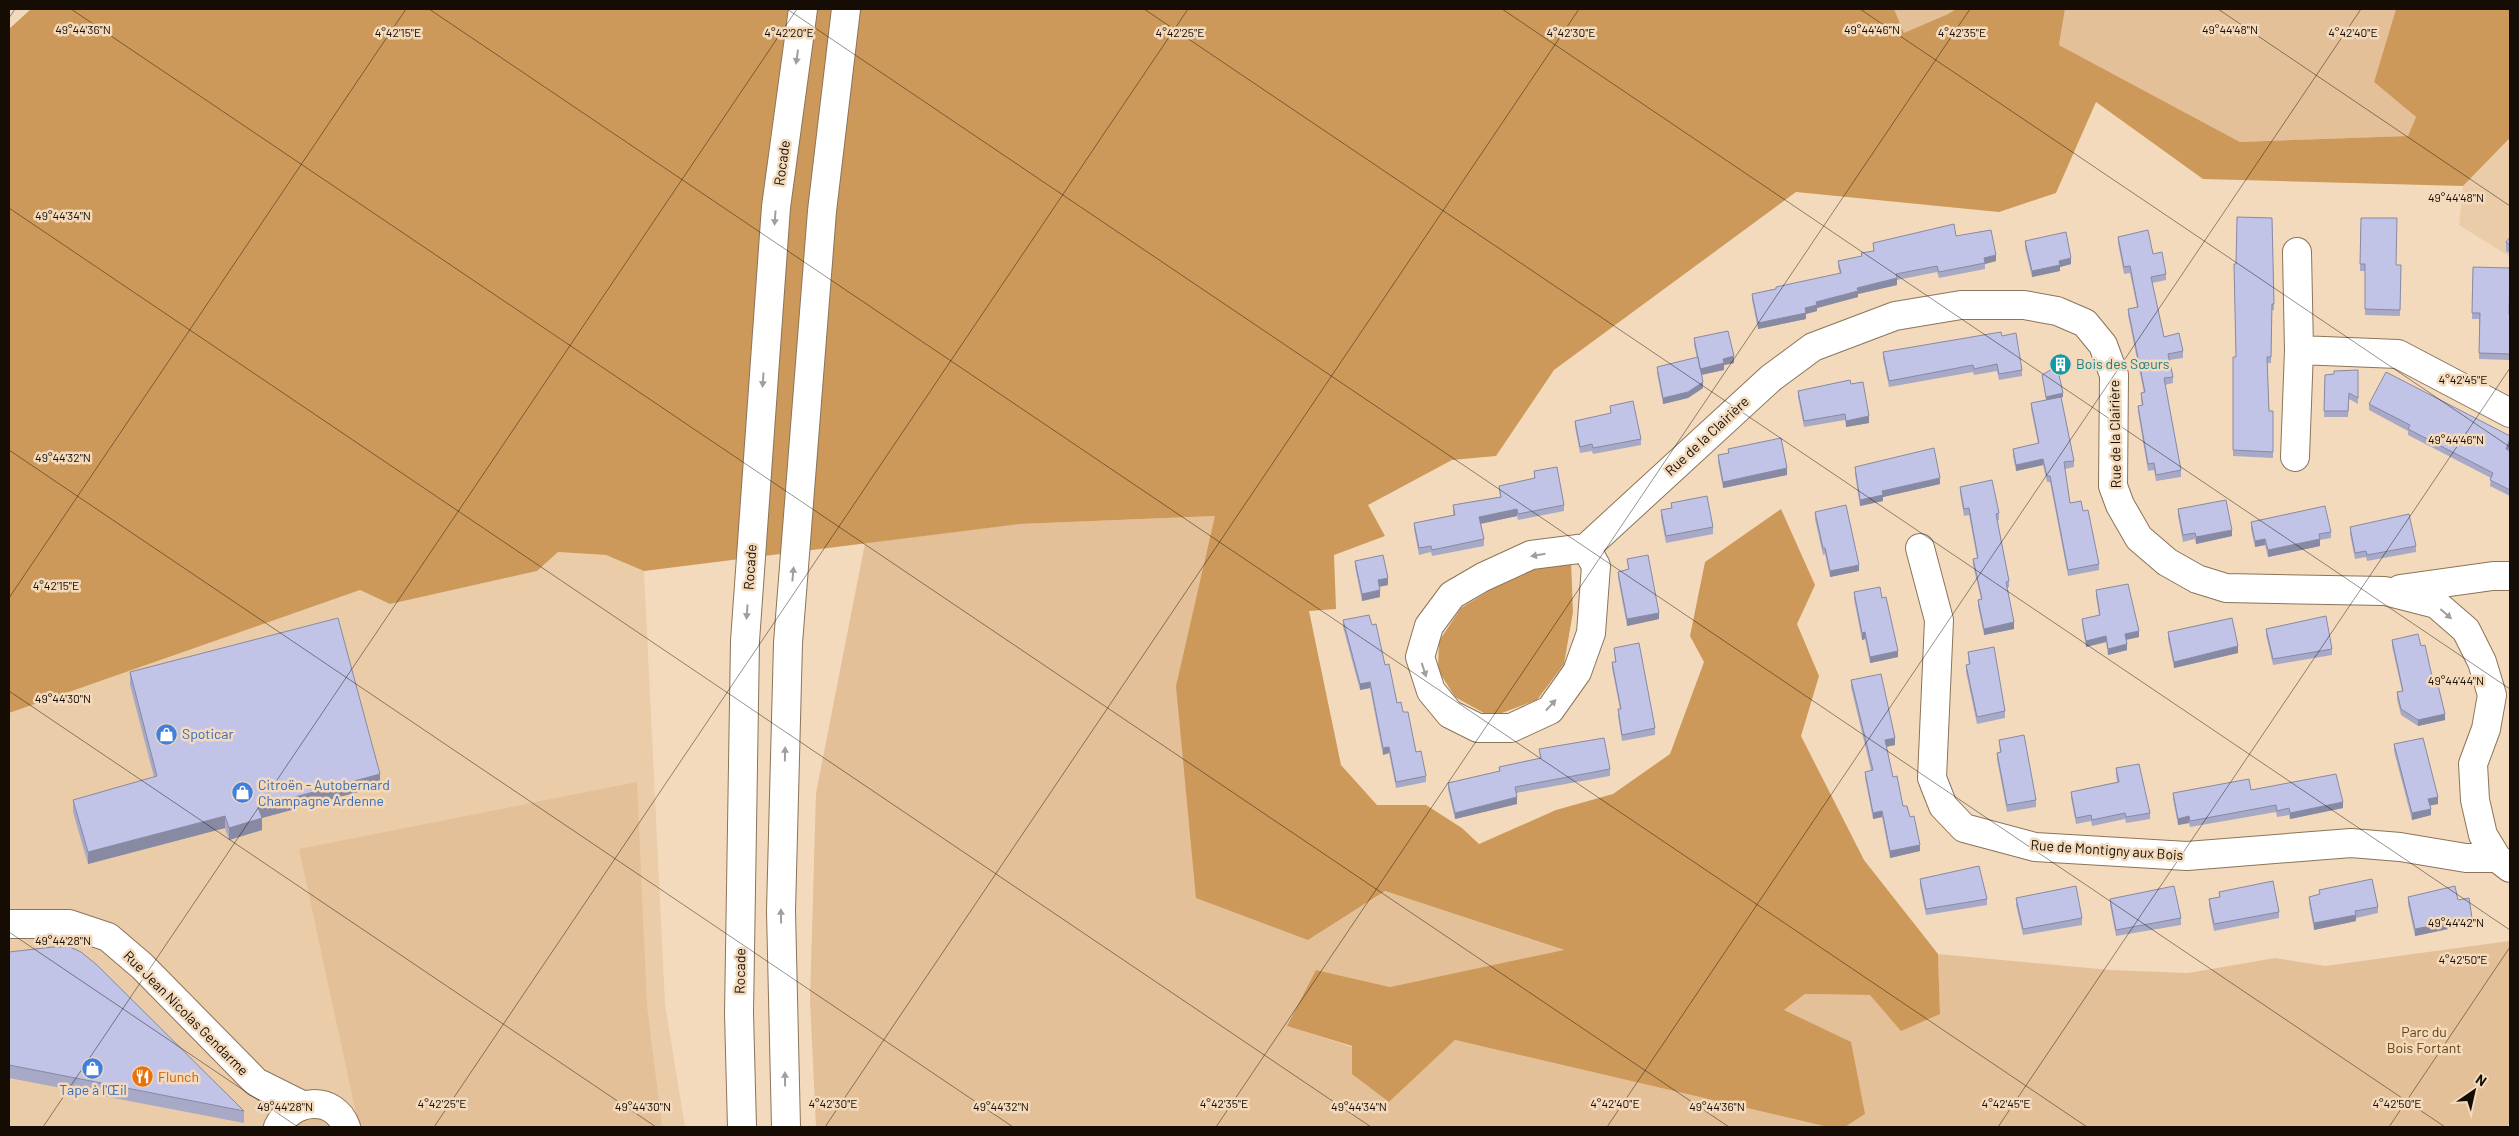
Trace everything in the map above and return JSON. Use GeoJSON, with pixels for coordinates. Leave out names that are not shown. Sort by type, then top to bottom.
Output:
{"type":"FeatureCollection","features":[{"type":"Feature","properties":{"kind":"main road","name":"Rocade"},"geometry":{"type":"LineString","coordinates":[[742,1127],[739,1013],[745,641],[776,207],[803,9]]}},
{"type":"Feature","properties":{"kind":"main road"},"geometry":{"type":"LineString","coordinates":[[786,1127],[781,911],[788,643],[822,211],[846,9]]}},
{"type":"Feature","properties":{"kind":"main road"},"geometry":{"type":"LineString","coordinates":[[2295,456],[2299,350],[2297,252]]}},
{"type":"Feature","properties":{"kind":"main road","name":"Rue de la Clairière"},"geometry":{"type":"LineString","coordinates":[[1586,548],[1771,378],[1813,347],[1895,316],[1961,305],[2024,305],[2057,311],[2085,323],[2103,345],[2114,375],[2113,486],[2120,505],[2138,538],[2167,562],[2197,579],[2226,588],[2385,591],[2436,604],[2466,630],[2482,662],[2501,686],[2473,764],[2475,800],[2483,835],[2504,863]]}},
{"type":"Feature","properties":{"kind":"main road"},"geometry":{"type":"LineString","coordinates":[[2299,350],[2398,354],[2510,413]]}},
{"type":"Feature","properties":{"kind":"main road"},"geometry":{"type":"LineString","coordinates":[[1586,548],[1596,566],[1591,633],[1577,672],[1550,710],[1511,728],[1478,728],[1450,714],[1431,691],[1420,657],[1429,626],[1452,595],[1483,576],[1531,555],[1586,548]]}},
{"type":"Feature","properties":{"kind":"main road","name":"Rue de Montigny aux Bois"},"geometry":{"type":"LineString","coordinates":[[1920,548],[1939,620],[1932,778],[1943,806],[1964,828],[2035,847],[2178,855],[2351,843],[2400,847],[2504,863]]}},
{"type":"Feature","properties":{"kind":"main road"},"geometry":{"type":"LineString","coordinates":[[2385,591],[2493,576],[2510,576]]}},
{"type":"Feature","properties":{"kind":"main road","name":"Rue Jean Nicolas Gendarme"},"geometry":{"type":"LineString","coordinates":[[9,924],[69,924],[108,938],[142,966],[256,1082],[302,1105]]}},
{"type":"Feature","properties":{"kind":"main road"},"geometry":{"type":"LineString","coordinates":[[731,1127],[739,1013]]}},
{"type":"Feature","properties":{"kind":"main road"},"geometry":{"type":"LineString","coordinates":[[256,1082],[278,1126]]}},
{"type":"Feature","properties":{"kind":"main road"},"geometry":{"type":"LineString","coordinates":[[278,1126],[284,1116],[302,1105],[314,1104],[326,1106],[336,1113],[346,1127]]}},
{"type":"Feature","properties":{"kind":"shaded area"},"geometry":{"type":"Polygon","coordinates":[[[31,9],[1894,9],[1904,33],[1956,9],[2065,9],[2059,45],[2240,142],[2408,136],[2416,117],[2374,82],[2396,9],[2510,9],[2510,138],[2463,186],[2203,179],[2096,102],[2056,193],[1999,212],[1796,192],[1554,370],[1496,456],[1452,460],[1368,505],[1385,536],[1334,555],[1336,609],[1309,611],[1341,765],[1377,805],[1426,805],[1462,828],[1479,844],[1556,810],[1613,794],[1670,754],[1704,662],[1690,636],[1705,562],[1781,509],[1815,585],[1797,624],[1819,676],[1801,736],[1864,860],[1938,954],[1940,1014],[1901,1031],[1870,995],[1805,994],[1784,1010],[1851,1042],[1865,1114],[1845,1127],[1828,1127],[1455,1040],[1389,1102],[1352,1074],[1352,1046],[1287,1026],[1316,970],[1390,987],[1564,950],[1385,891],[1308,940],[1196,898],[1176,686],[1215,516],[1019,524],[644,571],[606,555],[558,552],[537,571],[390,604],[360,590],[9,713],[9,29],[31,9]]]}},
{"type":"Feature","properties":{"kind":"shaded area"},"geometry":{"type":"Polygon","coordinates":[[[2510,139],[2510,257],[2459,225],[2463,186],[2510,139]]]}},
{"type":"Feature","properties":{"kind":"shaded area"},"geometry":{"type":"Polygon","coordinates":[[[558,552],[606,555],[644,571],[665,1004],[685,1127],[9,1127],[9,713],[360,590],[390,604],[537,571],[558,552]]]}},
{"type":"Feature","properties":{"kind":"shaded area"},"geometry":{"type":"Polygon","coordinates":[[[1571,561],[1573,612],[1564,664],[1537,700],[1491,717],[1455,697],[1438,670],[1439,641],[1461,608],[1525,569],[1571,561]]]}},
{"type":"Feature","properties":{"kind":"green space"},"geometry":{"type":"Polygon","coordinates":[[[1894,9],[1956,9],[1903,34],[1894,9]]]}},
{"type":"Feature","properties":{"kind":"green space"},"geometry":{"type":"Polygon","coordinates":[[[2065,9],[2396,9],[2374,82],[2416,117],[2408,136],[2240,142],[2059,45],[2065,9]]]}},
{"type":"Feature","properties":{"kind":"green space"},"geometry":{"type":"Polygon","coordinates":[[[1216,516],[1178,678],[1308,940],[1385,891],[1566,951],[1390,987],[1316,970],[1288,1026],[1352,1047],[1389,1102],[1455,1040],[1828,1127],[816,1127],[810,1000],[816,793],[865,543],[1019,524],[1216,516]]]}},
{"type":"Feature","properties":{"kind":"green space"},"geometry":{"type":"Polygon","coordinates":[[[637,782],[647,1006],[662,1127],[359,1127],[299,849],[637,782]]]}},
{"type":"Feature","properties":{"kind":"green space","name":"Parc du Bois Fortant"},"geometry":{"type":"Polygon","coordinates":[[[2510,939],[2510,1123],[2506,1127],[1845,1127],[1865,1114],[1783,1011],[1805,994],[1870,995],[1940,1014],[1938,954],[2110,970],[2188,973],[2275,958],[2325,966],[2509,941],[2510,939]]]}},
{"type":"Feature","properties":{"kind":"green space"},"geometry":{"type":"Polygon","coordinates":[[[316,1117],[323,1119],[331,1127],[293,1127],[301,1120],[316,1117]]]}},
{"type":"Feature","properties":{"kind":"building"},"geometry":{"type":"Polygon","coordinates":[[[2237,217],[2272,218],[2274,304],[2272,304],[2271,357],[2267,357],[2269,411],[2273,411],[2273,452],[2233,450],[2233,357],[2236,357],[2234,264],[2236,264],[2237,217]]]}},
{"type":"Feature","properties":{"kind":"building"},"geometry":{"type":"Polygon","coordinates":[[[2361,218],[2397,218],[2396,265],[2401,265],[2400,310],[2365,309],[2365,264],[2360,264],[2361,218]]]}},
{"type":"Feature","properties":{"kind":"building"},"geometry":{"type":"Polygon","coordinates":[[[1954,224],[1956,236],[1991,230],[1996,255],[1984,258],[1985,263],[1939,272],[1937,266],[1896,274],[1897,278],[1857,288],[1858,291],[1816,302],[1817,305],[1805,308],[1806,313],[1758,323],[1752,294],[1841,273],[1838,261],[1862,256],[1861,253],[1874,251],[1873,243],[1954,224]]]}},
{"type":"Feature","properties":{"kind":"building"},"geometry":{"type":"Polygon","coordinates":[[[2148,230],[2153,254],[2162,252],[2166,274],[2151,277],[2164,337],[2179,333],[2183,351],[2168,354],[2173,377],[2164,378],[2181,470],[2156,475],[2154,463],[2148,464],[2138,406],[2143,405],[2141,393],[2145,392],[2128,309],[2138,307],[2130,266],[2124,267],[2118,237],[2148,230]]]}},
{"type":"Feature","properties":{"kind":"building"},"geometry":{"type":"Polygon","coordinates":[[[2066,232],[2071,258],[2059,261],[2060,265],[2032,271],[2025,241],[2066,232]]]}},
{"type":"Feature","properties":{"kind":"building"},"geometry":{"type":"Polygon","coordinates":[[[2510,237],[2510,245],[2506,242],[2510,237]]]}},
{"type":"Feature","properties":{"kind":"building"},"geometry":{"type":"Polygon","coordinates":[[[2473,267],[2510,268],[2510,354],[2479,353],[2480,313],[2472,313],[2473,267]]]}},
{"type":"Feature","properties":{"kind":"building"},"geometry":{"type":"Polygon","coordinates":[[[1728,331],[1734,356],[1723,359],[1724,363],[1700,369],[1694,338],[1728,331]]]}},
{"type":"Feature","properties":{"kind":"building"},"geometry":{"type":"Polygon","coordinates":[[[2001,332],[2002,336],[2016,333],[2022,370],[1999,374],[1997,364],[1974,369],[1973,365],[1889,381],[1883,352],[2001,332]]]}},
{"type":"Feature","properties":{"kind":"building"},"geometry":{"type":"Polygon","coordinates":[[[1698,357],[1703,382],[1688,392],[1663,398],[1657,367],[1698,357]]]}},
{"type":"Feature","properties":{"kind":"building"},"geometry":{"type":"Polygon","coordinates":[[[2057,366],[2063,393],[2046,397],[2042,375],[2057,366]]]}},
{"type":"Feature","properties":{"kind":"building"},"geometry":{"type":"Polygon","coordinates":[[[2358,370],[2358,398],[2349,393],[2348,411],[2324,411],[2325,375],[2334,374],[2334,371],[2358,370]]]}},
{"type":"Feature","properties":{"kind":"building"},"geometry":{"type":"Polygon","coordinates":[[[2386,372],[2510,436],[2506,449],[2510,451],[2510,490],[2490,480],[2493,473],[2408,429],[2410,425],[2369,404],[2386,372]]]}},
{"type":"Feature","properties":{"kind":"building"},"geometry":{"type":"Polygon","coordinates":[[[1850,380],[1851,384],[1863,382],[1869,416],[1846,421],[1845,414],[1804,421],[1798,391],[1850,380]]]}},
{"type":"Feature","properties":{"kind":"building"},"geometry":{"type":"Polygon","coordinates":[[[2061,397],[2074,461],[2064,462],[2070,503],[2081,501],[2083,511],[2088,510],[2099,564],[2068,570],[2050,476],[2047,476],[2043,459],[2016,465],[2013,449],[2039,443],[2031,403],[2061,397]]]}},
{"type":"Feature","properties":{"kind":"building"},"geometry":{"type":"Polygon","coordinates":[[[1633,401],[1641,439],[1593,448],[1592,444],[1580,447],[1575,421],[1611,413],[1610,406],[1633,401]]]}},
{"type":"Feature","properties":{"kind":"building"},"geometry":{"type":"Polygon","coordinates":[[[1781,438],[1787,468],[1723,482],[1718,455],[1729,453],[1728,449],[1781,438]]]}},
{"type":"Feature","properties":{"kind":"building"},"geometry":{"type":"Polygon","coordinates":[[[1934,448],[1940,478],[1882,491],[1883,495],[1860,500],[1855,467],[1934,448]]]}},
{"type":"Feature","properties":{"kind":"building"},"geometry":{"type":"Polygon","coordinates":[[[1557,467],[1564,505],[1518,514],[1517,509],[1479,517],[1484,539],[1432,550],[1431,546],[1419,548],[1414,523],[1455,515],[1453,505],[1501,497],[1499,486],[1535,478],[1534,471],[1557,467]]]}},
{"type":"Feature","properties":{"kind":"building"},"geometry":{"type":"Polygon","coordinates":[[[1992,480],[1999,513],[1996,514],[2009,581],[2006,582],[2014,622],[1984,629],[1978,600],[1982,599],[1973,559],[1978,558],[1969,508],[1964,509],[1960,487],[1992,480]]]}},
{"type":"Feature","properties":{"kind":"building"},"geometry":{"type":"Polygon","coordinates":[[[1707,496],[1713,527],[1666,536],[1661,510],[1672,508],[1671,503],[1707,496]]]}},
{"type":"Feature","properties":{"kind":"building"},"geometry":{"type":"Polygon","coordinates":[[[2226,500],[2232,530],[2196,537],[2195,533],[2183,535],[2178,509],[2226,500]]]}},
{"type":"Feature","properties":{"kind":"building"},"geometry":{"type":"Polygon","coordinates":[[[1846,505],[1859,565],[1830,571],[1815,512],[1846,505]]]}},
{"type":"Feature","properties":{"kind":"building"},"geometry":{"type":"Polygon","coordinates":[[[2325,506],[2331,532],[2319,534],[2320,539],[2268,550],[2265,539],[2255,541],[2251,522],[2325,506]]]}},
{"type":"Feature","properties":{"kind":"building"},"geometry":{"type":"Polygon","coordinates":[[[2409,514],[2416,546],[2367,555],[2366,551],[2355,553],[2350,527],[2409,514]]]}},
{"type":"Feature","properties":{"kind":"building"},"geometry":{"type":"Polygon","coordinates":[[[1383,555],[1388,578],[1378,580],[1380,590],[1362,594],[1355,561],[1383,555]]]}},
{"type":"Feature","properties":{"kind":"building"},"geometry":{"type":"Polygon","coordinates":[[[1648,555],[1659,613],[1627,619],[1618,572],[1629,569],[1627,559],[1648,555]]]}},
{"type":"Feature","properties":{"kind":"building"},"geometry":{"type":"Polygon","coordinates":[[[2128,584],[2139,631],[2125,634],[2127,644],[2108,649],[2106,636],[2086,641],[2082,619],[2100,615],[2096,590],[2128,584]]]}},
{"type":"Feature","properties":{"kind":"building"},"geometry":{"type":"Polygon","coordinates":[[[1880,587],[1882,598],[1886,597],[1898,651],[1870,657],[1865,632],[1862,633],[1854,592],[1880,587]]]}},
{"type":"Feature","properties":{"kind":"building"},"geometry":{"type":"Polygon","coordinates":[[[1369,615],[1372,625],[1376,624],[1385,665],[1389,664],[1397,703],[1401,702],[1403,712],[1408,712],[1416,752],[1421,751],[1426,776],[1396,782],[1389,747],[1383,748],[1370,682],[1360,684],[1343,620],[1369,615]]]}},
{"type":"Feature","properties":{"kind":"building"},"geometry":{"type":"Polygon","coordinates":[[[2326,616],[2332,649],[2273,659],[2266,629],[2326,616]]]}},
{"type":"Feature","properties":{"kind":"building"},"geometry":{"type":"Polygon","coordinates":[[[338,618],[380,774],[258,807],[262,818],[229,828],[225,816],[88,852],[73,800],[157,776],[130,672],[338,618]]]}},
{"type":"Feature","properties":{"kind":"building"},"geometry":{"type":"Polygon","coordinates":[[[2232,618],[2238,646],[2174,662],[2168,632],[2232,618]]]}},
{"type":"Feature","properties":{"kind":"building"},"geometry":{"type":"Polygon","coordinates":[[[2418,634],[2421,646],[2425,645],[2434,685],[2438,685],[2445,714],[2418,720],[2401,709],[2397,692],[2403,691],[2392,640],[2418,634]]]}},
{"type":"Feature","properties":{"kind":"building"},"geometry":{"type":"Polygon","coordinates":[[[1639,643],[1655,728],[1622,735],[1618,709],[1621,709],[1612,662],[1616,662],[1614,648],[1639,643]]]}},
{"type":"Feature","properties":{"kind":"building"},"geometry":{"type":"Polygon","coordinates":[[[1994,647],[2005,711],[1977,717],[1966,665],[1970,664],[1968,652],[1994,647]]]}},
{"type":"Feature","properties":{"kind":"building"},"geometry":{"type":"Polygon","coordinates":[[[1881,674],[1895,738],[1885,740],[1893,777],[1897,776],[1903,806],[1907,806],[1910,817],[1914,816],[1920,845],[1890,851],[1882,811],[1873,813],[1865,772],[1873,770],[1851,680],[1881,674]]]}},
{"type":"Feature","properties":{"kind":"building"},"geometry":{"type":"Polygon","coordinates":[[[2024,735],[2036,800],[2007,805],[1997,753],[2001,752],[1999,740],[2024,735]]]}},
{"type":"Feature","properties":{"kind":"building"},"geometry":{"type":"Polygon","coordinates":[[[1604,738],[1610,769],[1515,787],[1517,797],[1455,813],[1448,783],[1500,771],[1499,767],[1541,758],[1539,749],[1604,738]]]}},
{"type":"Feature","properties":{"kind":"building"},"geometry":{"type":"Polygon","coordinates":[[[2423,738],[2438,797],[2428,799],[2431,809],[2412,813],[2394,744],[2423,738]]]}},
{"type":"Feature","properties":{"kind":"building"},"geometry":{"type":"Polygon","coordinates":[[[2139,764],[2150,813],[2126,817],[2125,813],[2092,820],[2091,815],[2076,818],[2071,792],[2119,782],[2116,768],[2139,764]]]}},
{"type":"Feature","properties":{"kind":"building"},"geometry":{"type":"Polygon","coordinates":[[[2336,774],[2343,802],[2290,813],[2289,808],[2277,811],[2276,805],[2190,821],[2189,816],[2178,819],[2173,793],[2249,779],[2251,790],[2336,774]]]}},
{"type":"Feature","properties":{"kind":"building"},"geometry":{"type":"Polygon","coordinates":[[[1979,866],[1987,899],[1926,909],[1920,879],[1979,866]]]}},
{"type":"Feature","properties":{"kind":"building"},"geometry":{"type":"Polygon","coordinates":[[[2372,879],[2378,907],[2355,911],[2356,915],[2314,923],[2309,897],[2320,894],[2319,890],[2372,879]]]}},
{"type":"Feature","properties":{"kind":"building"},"geometry":{"type":"Polygon","coordinates":[[[2273,881],[2279,912],[2214,924],[2209,899],[2220,897],[2219,892],[2273,881]]]}},
{"type":"Feature","properties":{"kind":"building"},"geometry":{"type":"Polygon","coordinates":[[[2076,886],[2082,918],[2023,929],[2016,898],[2076,886]]]}},
{"type":"Feature","properties":{"kind":"building"},"geometry":{"type":"Polygon","coordinates":[[[2174,886],[2181,918],[2116,930],[2110,899],[2174,886]]]}},
{"type":"Feature","properties":{"kind":"building"},"geometry":{"type":"Polygon","coordinates":[[[2455,886],[2458,900],[2469,898],[2472,918],[2415,929],[2408,897],[2455,886]]]}},
{"type":"Feature","properties":{"kind":"building"},"geometry":{"type":"Polygon","coordinates":[[[70,947],[81,952],[97,965],[244,1111],[9,1065],[9,952],[70,947]]]}},
{"type":"Feature","properties":{"kind":"place","name":"Bois des Sœurs"},"geometry":{"type":"Point","coordinates":[2060,364]}},
{"type":"Feature","properties":{"kind":"place","name":"Spoticar"},"geometry":{"type":"Point","coordinates":[166,734]}},
{"type":"Feature","properties":{"kind":"place","name":"Citroën - Autobernard Champagne Ardenne"},"geometry":{"type":"Point","coordinates":[242,793]}},
{"type":"Feature","properties":{"kind":"place","name":"Tape à l'Œil"},"geometry":{"type":"Point","coordinates":[93,1068]}},
{"type":"Feature","properties":{"kind":"place","name":"Flunch"},"geometry":{"type":"Point","coordinates":[142,1077]}}]}
